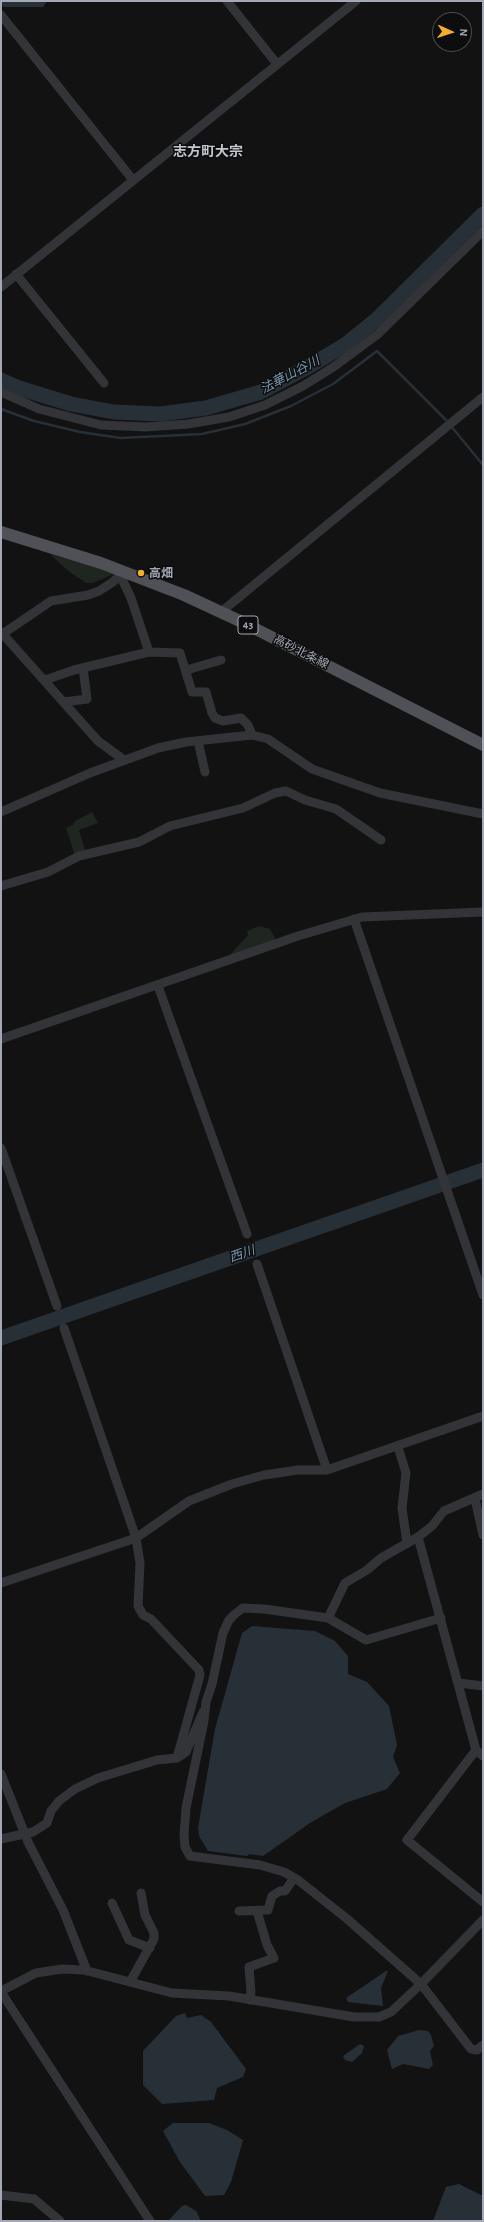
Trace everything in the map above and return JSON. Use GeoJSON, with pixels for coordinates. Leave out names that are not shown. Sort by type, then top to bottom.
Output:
{"type":"FeatureCollection","features":[{"type":"Feature","properties":{"kind":"main road","name":"高砂北条線"},"geometry":{"type":"LineString","coordinates":[[1,532],[124,571],[221,612],[483,745]]}},
{"type":"Feature","properties":{"kind":"street"},"geometry":{"type":"LineString","coordinates":[[227,1],[277,64]]}},
{"type":"Feature","properties":{"kind":"street"},"geometry":{"type":"LineString","coordinates":[[1,286],[356,1]]}},
{"type":"Feature","properties":{"kind":"street"},"geometry":{"type":"LineString","coordinates":[[1,15],[133,180]]}},
{"type":"Feature","properties":{"kind":"street"},"geometry":{"type":"LineString","coordinates":[[1,392],[39,409],[101,425],[138,427],[188,424],[222,418],[265,405],[303,386],[335,366],[378,334],[483,230]]}},
{"type":"Feature","properties":{"kind":"street"},"geometry":{"type":"LineString","coordinates":[[16,274],[104,383]]}},
{"type":"Feature","properties":{"kind":"street"},"geometry":{"type":"LineString","coordinates":[[221,612],[483,398]]}},
{"type":"Feature","properties":{"kind":"street"},"geometry":{"type":"LineString","coordinates":[[124,571],[113,582],[98,591],[88,595],[51,601],[2,634],[45,680],[98,741],[124,760]]}},
{"type":"Feature","properties":{"kind":"street"},"geometry":{"type":"LineString","coordinates":[[124,571],[122,579],[131,598],[149,652]]}},
{"type":"Feature","properties":{"kind":"street"},"geometry":{"type":"LineString","coordinates":[[45,680],[82,668],[149,652],[180,653],[192,692],[206,692],[212,713],[216,718],[223,721],[241,718],[248,725],[252,735]]}},
{"type":"Feature","properties":{"kind":"street"},"geometry":{"type":"LineString","coordinates":[[186,672],[190,669],[221,660]]}},
{"type":"Feature","properties":{"kind":"street"},"geometry":{"type":"LineString","coordinates":[[64,702],[87,699],[82,668]]}},
{"type":"Feature","properties":{"kind":"street"},"geometry":{"type":"LineString","coordinates":[[1,812],[124,760],[158,748],[198,741],[252,735],[268,739],[312,769],[380,793],[483,814]]}},
{"type":"Feature","properties":{"kind":"street"},"geometry":{"type":"LineString","coordinates":[[198,741],[205,772]]}},
{"type":"Feature","properties":{"kind":"street"},"geometry":{"type":"LineString","coordinates":[[1,886],[48,872],[79,856],[139,842],[170,826],[243,808],[275,793],[286,791],[305,800],[336,809],[381,840]]}},
{"type":"Feature","properties":{"kind":"street"},"geometry":{"type":"LineString","coordinates":[[1,1039],[158,986],[298,936],[354,919],[362,917],[463,911],[483,912]]}},
{"type":"Feature","properties":{"kind":"street"},"geometry":{"type":"LineString","coordinates":[[354,919],[483,1295]]}},
{"type":"Feature","properties":{"kind":"street"},"geometry":{"type":"LineString","coordinates":[[158,986],[247,1234]]}},
{"type":"Feature","properties":{"kind":"street"},"geometry":{"type":"LineString","coordinates":[[1,1148],[57,1306]]}},
{"type":"Feature","properties":{"kind":"street"},"geometry":{"type":"LineString","coordinates":[[258,1264],[327,1470]]}},
{"type":"Feature","properties":{"kind":"street"},"geometry":{"type":"LineString","coordinates":[[64,1328],[136,1538],[140,1564],[138,1606],[143,1615],[150,1619],[199,1670],[200,1675],[177,1758]]}},
{"type":"Feature","properties":{"kind":"street"},"geometry":{"type":"LineString","coordinates":[[1,1583],[136,1538],[189,1501],[232,1484],[264,1475],[298,1470],[327,1470],[398,1447],[421,1436],[483,1416]]}},
{"type":"Feature","properties":{"kind":"street"},"geometry":{"type":"LineString","coordinates":[[398,1447],[406,1473],[402,1508],[407,1543]]}},
{"type":"Feature","properties":{"kind":"street"},"geometry":{"type":"LineString","coordinates":[[328,1618],[345,1583],[418,1537],[432,1526],[444,1511],[479,1496],[483,1535]]}},
{"type":"Feature","properties":{"kind":"street"},"geometry":{"type":"LineString","coordinates":[[418,1537],[459,1683],[476,1750],[483,1756]]}},
{"type":"Feature","properties":{"kind":"street"},"geometry":{"type":"LineString","coordinates":[[441,1618],[366,1640],[328,1618],[264,1609],[243,1608],[235,1614],[229,1620],[223,1633],[205,1710],[186,1808],[184,1835],[185,1846],[190,1856],[260,1865],[284,1872],[294,1878],[346,1918],[421,1984],[471,2049],[477,2050],[483,2045]]}},
{"type":"Feature","properties":{"kind":"street"},"geometry":{"type":"LineString","coordinates":[[459,1683],[483,1686]]}},
{"type":"Feature","properties":{"kind":"street"},"geometry":{"type":"LineString","coordinates":[[1,1839],[25,1834],[47,1823],[59,1801],[75,1789],[98,1778],[157,1760],[177,1758],[186,1752],[205,1710]]}},
{"type":"Feature","properties":{"kind":"street"},"geometry":{"type":"LineString","coordinates":[[476,1750],[407,1840],[483,1902]]}},
{"type":"Feature","properties":{"kind":"street"},"geometry":{"type":"LineString","coordinates":[[1,1774],[25,1834],[63,1910],[87,1970]]}},
{"type":"Feature","properties":{"kind":"street"},"geometry":{"type":"LineString","coordinates":[[239,1911],[270,1909],[272,1896],[280,1891],[285,1891],[294,1878]]}},
{"type":"Feature","properties":{"kind":"street"},"geometry":{"type":"LineString","coordinates":[[130,1982],[150,1948],[154,1934],[145,1915],[141,1893]]}},
{"type":"Feature","properties":{"kind":"street"},"geometry":{"type":"LineString","coordinates":[[112,1903],[128,1940],[150,1948]]}},
{"type":"Feature","properties":{"kind":"street"},"geometry":{"type":"LineString","coordinates":[[250,2000],[251,1992],[248,1968],[274,1958],[267,1945],[257,1911]]}},
{"type":"Feature","properties":{"kind":"street"},"geometry":{"type":"LineString","coordinates":[[150,2221],[1,1991],[36,1973],[48,1970],[87,1970],[172,1994],[229,1996],[367,2018],[379,2017],[390,2012],[421,1984],[483,1920]]}},
{"type":"Feature","properties":{"kind":"street"},"geometry":{"type":"LineString","coordinates":[[1,2195],[34,2199],[60,2221]]}},
{"type":"Feature","properties":{"kind":"shaded area"},"geometry":{"type":"Polygon","coordinates":[[[1,1],[46,2],[43,7],[4,7],[1,5],[1,1]]]}},
{"type":"Feature","properties":{"kind":"shaded area"},"geometry":{"type":"Polygon","coordinates":[[[50,554],[116,573],[93,583],[86,583],[67,570],[50,554]]]}},
{"type":"Feature","properties":{"kind":"shaded area"},"geometry":{"type":"Polygon","coordinates":[[[92,812],[98,823],[79,830],[85,850],[74,853],[66,828],[73,825],[75,821],[92,812]]]}},
{"type":"Feature","properties":{"kind":"shaded area"},"geometry":{"type":"Polygon","coordinates":[[[259,926],[270,929],[276,940],[229,956],[248,935],[247,931],[259,926]]]}},
{"type":"Feature","properties":{"kind":"shaded area"},"geometry":{"type":"Polygon","coordinates":[[[252,1626],[315,1631],[335,1641],[348,1656],[348,1674],[367,1682],[389,1706],[397,1745],[393,1757],[400,1773],[387,1789],[345,1803],[310,1823],[263,1856],[249,1854],[247,1856],[208,1851],[199,1836],[198,1828],[215,1729],[242,1633],[252,1626]]]}},
{"type":"Feature","properties":{"kind":"shaded area"},"geometry":{"type":"Polygon","coordinates":[[[388,1971],[381,1988],[383,2006],[348,2002],[346,1998],[388,1971]]]}},
{"type":"Feature","properties":{"kind":"shaded area"},"geometry":{"type":"Polygon","coordinates":[[[185,2013],[187,2018],[201,2015],[211,2022],[246,2069],[243,2077],[217,2088],[214,2100],[162,2104],[143,2085],[143,2051],[176,2016],[185,2013]]]}},
{"type":"Feature","properties":{"kind":"shaded area"},"geometry":{"type":"Polygon","coordinates":[[[419,2030],[428,2031],[431,2035],[434,2046],[430,2051],[433,2065],[429,2069],[403,2064],[392,2069],[387,2050],[398,2036],[419,2030]]]}},
{"type":"Feature","properties":{"kind":"shaded area"},"geometry":{"type":"Polygon","coordinates":[[[360,2044],[364,2046],[362,2053],[352,2062],[345,2060],[343,2056],[360,2044]]]}},
{"type":"Feature","properties":{"kind":"shaded area"},"geometry":{"type":"Polygon","coordinates":[[[173,2123],[209,2123],[227,2130],[243,2140],[231,2182],[224,2195],[205,2196],[180,2162],[163,2131],[173,2123]]]}},
{"type":"Feature","properties":{"kind":"shaded area"},"geometry":{"type":"Polygon","coordinates":[[[459,2184],[483,2196],[483,2221],[433,2221],[446,2187],[459,2184]]]}},
{"type":"Feature","properties":{"kind":"shaded area"},"geometry":{"type":"Polygon","coordinates":[[[186,2205],[196,2211],[201,2221],[168,2221],[182,2206],[186,2205]]]}},
{"type":"Feature","properties":{"kind":"waterway","name":"法華山谷川"},"geometry":{"type":"LineString","coordinates":[[1,380],[19,388],[71,404],[114,412],[160,414],[206,408],[261,392],[345,345],[377,319],[483,214]]}},
{"type":"Feature","properties":{"kind":"waterway"},"geometry":{"type":"LineString","coordinates":[[1,409],[34,421],[80,432],[121,438],[202,434],[245,424],[291,406],[333,384],[377,351],[446,420],[483,465]]}},
{"type":"Feature","properties":{"kind":"waterway","name":"西川"},"geometry":{"type":"LineString","coordinates":[[1,1338],[483,1170]]}},
{"type":"Feature","properties":{"kind":"place","name":"高畑"},"geometry":{"type":"Point","coordinates":[141,573]}},
{"type":"Feature","properties":{"kind":"district","name":"志方町大宗"},"geometry":{"type":"Point","coordinates":[208,152]}}]}
